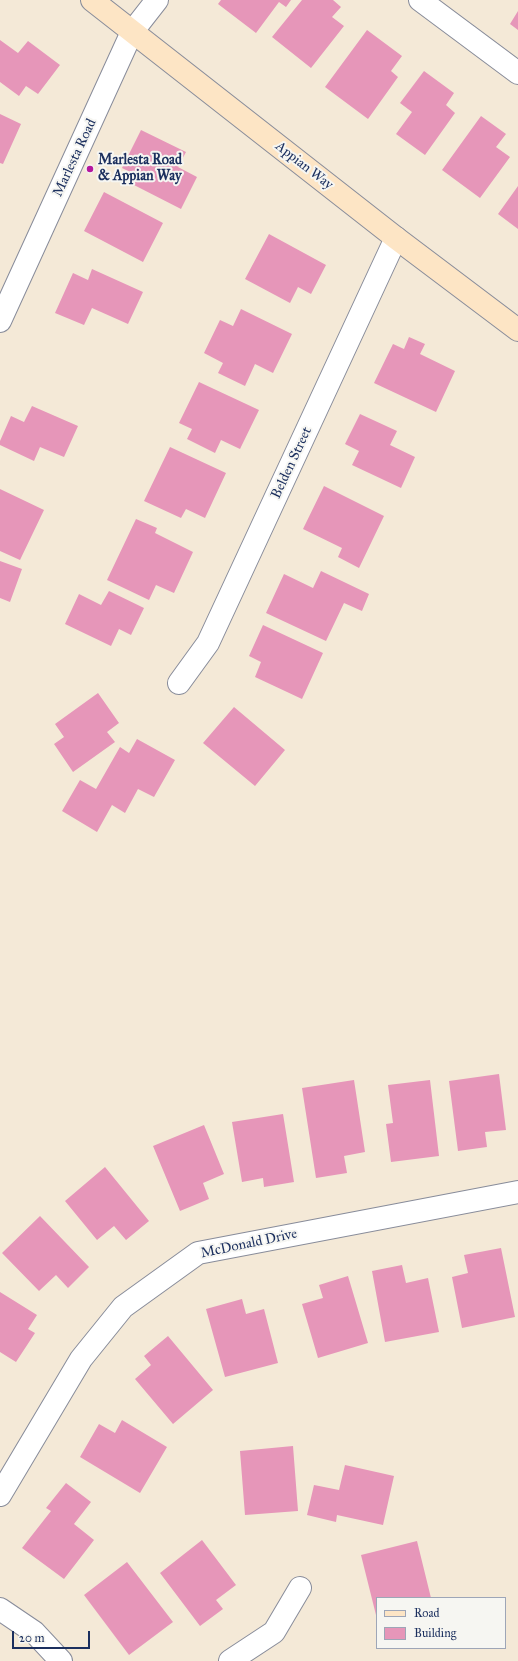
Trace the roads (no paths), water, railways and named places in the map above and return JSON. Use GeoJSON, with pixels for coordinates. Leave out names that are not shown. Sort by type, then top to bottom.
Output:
{"type":"FeatureCollection","features":[{"type":"Feature","properties":{"kind":"main road","name":"Appian Way"},"geometry":{"type":"LineString","coordinates":[[92,0],[396,238],[518,330]]}},
{"type":"Feature","properties":{"kind":"street","name":"Marlesta Road"},"geometry":{"type":"LineString","coordinates":[[0,321],[132,32],[157,0]]}},
{"type":"Feature","properties":{"kind":"street"},"geometry":{"type":"LineString","coordinates":[[420,0],[518,73]]}},
{"type":"Feature","properties":{"kind":"street","name":"Belden Street"},"geometry":{"type":"LineString","coordinates":[[179,683],[208,643],[396,238]]}},
{"type":"Feature","properties":{"kind":"street","name":"McDonald Drive"},"geometry":{"type":"LineString","coordinates":[[0,1495],[81,1360],[123,1307],[198,1253],[518,1192]]}},
{"type":"Feature","properties":{"kind":"street"},"geometry":{"type":"LineString","coordinates":[[230,1661],[274,1632],[300,1588]]}},
{"type":"Feature","properties":{"kind":"street"},"geometry":{"type":"LineString","coordinates":[[0,1609],[19,1620],[34,1632],[61,1661]]}},
{"type":"Feature","properties":{"kind":"place","name":"Marlesta Road & Appian Way"},"geometry":{"type":"Point","coordinates":[90,169]}}]}
